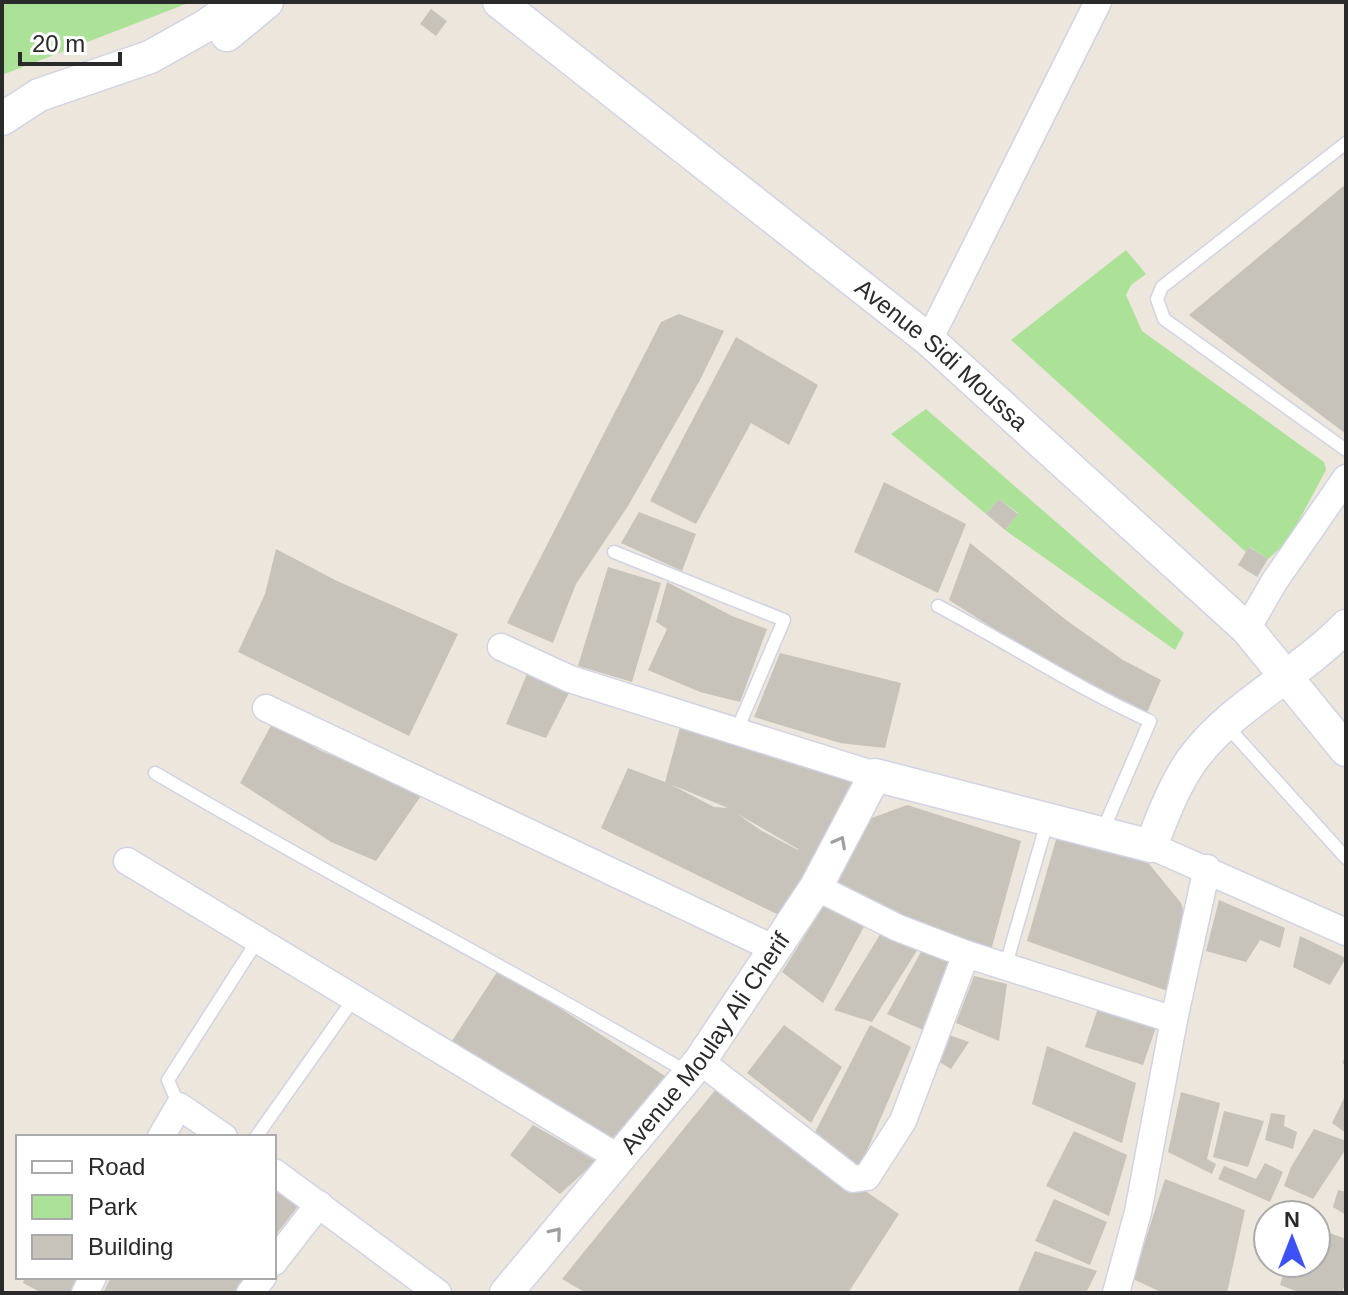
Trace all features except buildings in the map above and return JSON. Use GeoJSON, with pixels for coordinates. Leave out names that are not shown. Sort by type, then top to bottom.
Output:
{"type":"FeatureCollection","features":[{"type":"Feature","properties":{"kind":"street"},"geometry":{"type":"LineString","coordinates":[[2,119],[39,95],[120,70],[179,42],[239,2]]}},
{"type":"Feature","properties":{"kind":"street"},"geometry":{"type":"LineString","coordinates":[[120,70],[162,68],[183,61],[214,44],[267,2]]}},
{"type":"Feature","properties":{"kind":"street","name":"Avenue Sidi Moussa"},"geometry":{"type":"LineString","coordinates":[[499,2],[929,340],[1247,629],[1346,750]]}},
{"type":"Feature","properties":{"kind":"street"},"geometry":{"type":"LineString","coordinates":[[929,340],[1098,2]]}},
{"type":"Feature","properties":{"kind":"street"},"geometry":{"type":"LineString","coordinates":[[1247,629],[1274,582],[1346,478]]}},
{"type":"Feature","properties":{"kind":"street"},"geometry":{"type":"LineString","coordinates":[[1151,846],[1183,774],[1195,755],[1226,725],[1286,680],[1346,626]]}},
{"type":"Feature","properties":{"kind":"street"},"geometry":{"type":"LineString","coordinates":[[501,647],[570,679],[875,775],[1103,831],[1151,846],[1207,868],[1346,932]]}},
{"type":"Feature","properties":{"kind":"street"},"geometry":{"type":"LineString","coordinates":[[266,708],[777,950]]}},
{"type":"Feature","properties":{"kind":"street","name":"Avenue Moulay Ali Cherif"},"geometry":{"type":"LineString","coordinates":[[509,1292],[695,1067],[777,950],[816,887],[875,775]]}},
{"type":"Feature","properties":{"kind":"street"},"geometry":{"type":"LineString","coordinates":[[127,861],[619,1158]]}},
{"type":"Feature","properties":{"kind":"street"},"geometry":{"type":"LineString","coordinates":[[1116,1293],[1138,1212],[1174,1020],[1207,868]]}},
{"type":"Feature","properties":{"kind":"street"},"geometry":{"type":"LineString","coordinates":[[816,887],[898,928],[966,954],[1174,1020]]}},
{"type":"Feature","properties":{"kind":"street"},"geometry":{"type":"LineString","coordinates":[[695,1067],[853,1179],[867,1177],[903,1121],[966,954]]}},
{"type":"Feature","properties":{"kind":"street"},"geometry":{"type":"LineString","coordinates":[[162,1135],[179,1106],[221,1135]]}},
{"type":"Feature","properties":{"kind":"street"},"geometry":{"type":"LineString","coordinates":[[276,1173],[438,1293]]}},
{"type":"Feature","properties":{"kind":"street"},"geometry":{"type":"LineString","coordinates":[[276,1259],[319,1204]]}},
{"type":"Feature","properties":{"kind":"lane"},"geometry":{"type":"LineString","coordinates":[[1346,143],[1162,287],[1157,299],[1164,319],[1346,450]]}},
{"type":"Feature","properties":{"kind":"lane"},"geometry":{"type":"LineString","coordinates":[[614,552],[784,620],[737,730]]}},
{"type":"Feature","properties":{"kind":"lane"},"geometry":{"type":"LineString","coordinates":[[938,606],[1017,647],[1095,696],[1150,721],[1103,831]]}},
{"type":"Feature","properties":{"kind":"lane"},"geometry":{"type":"LineString","coordinates":[[1226,725],[1346,858]]}},
{"type":"Feature","properties":{"kind":"lane"},"geometry":{"type":"LineString","coordinates":[[155,773],[321,870],[695,1067]]}},
{"type":"Feature","properties":{"kind":"lane"},"geometry":{"type":"LineString","coordinates":[[1005,968],[1048,819]]}},
{"type":"Feature","properties":{"kind":"lane"},"geometry":{"type":"LineString","coordinates":[[179,1106],[168,1080],[259,938]]}},
{"type":"Feature","properties":{"kind":"lane"},"geometry":{"type":"LineString","coordinates":[[257,1135],[355,997]]}},
{"type":"Feature","properties":{"kind":"green space"},"geometry":{"type":"Polygon","coordinates":[[[2,2],[191,2],[2,75],[2,2]]]}},
{"type":"Feature","properties":{"kind":"green space"},"geometry":{"type":"Polygon","coordinates":[[[1126,250],[1146,274],[1131,285],[1126,295],[1142,331],[1324,462],[1326,470],[1288,541],[1268,559],[1250,547],[1246,552],[1011,340],[1126,250]]]}},
{"type":"Feature","properties":{"kind":"green space"},"geometry":{"type":"Polygon","coordinates":[[[926,409],[1184,633],[1175,650],[1005,530],[1018,513],[999,499],[986,514],[891,434],[926,409]]]}}]}
